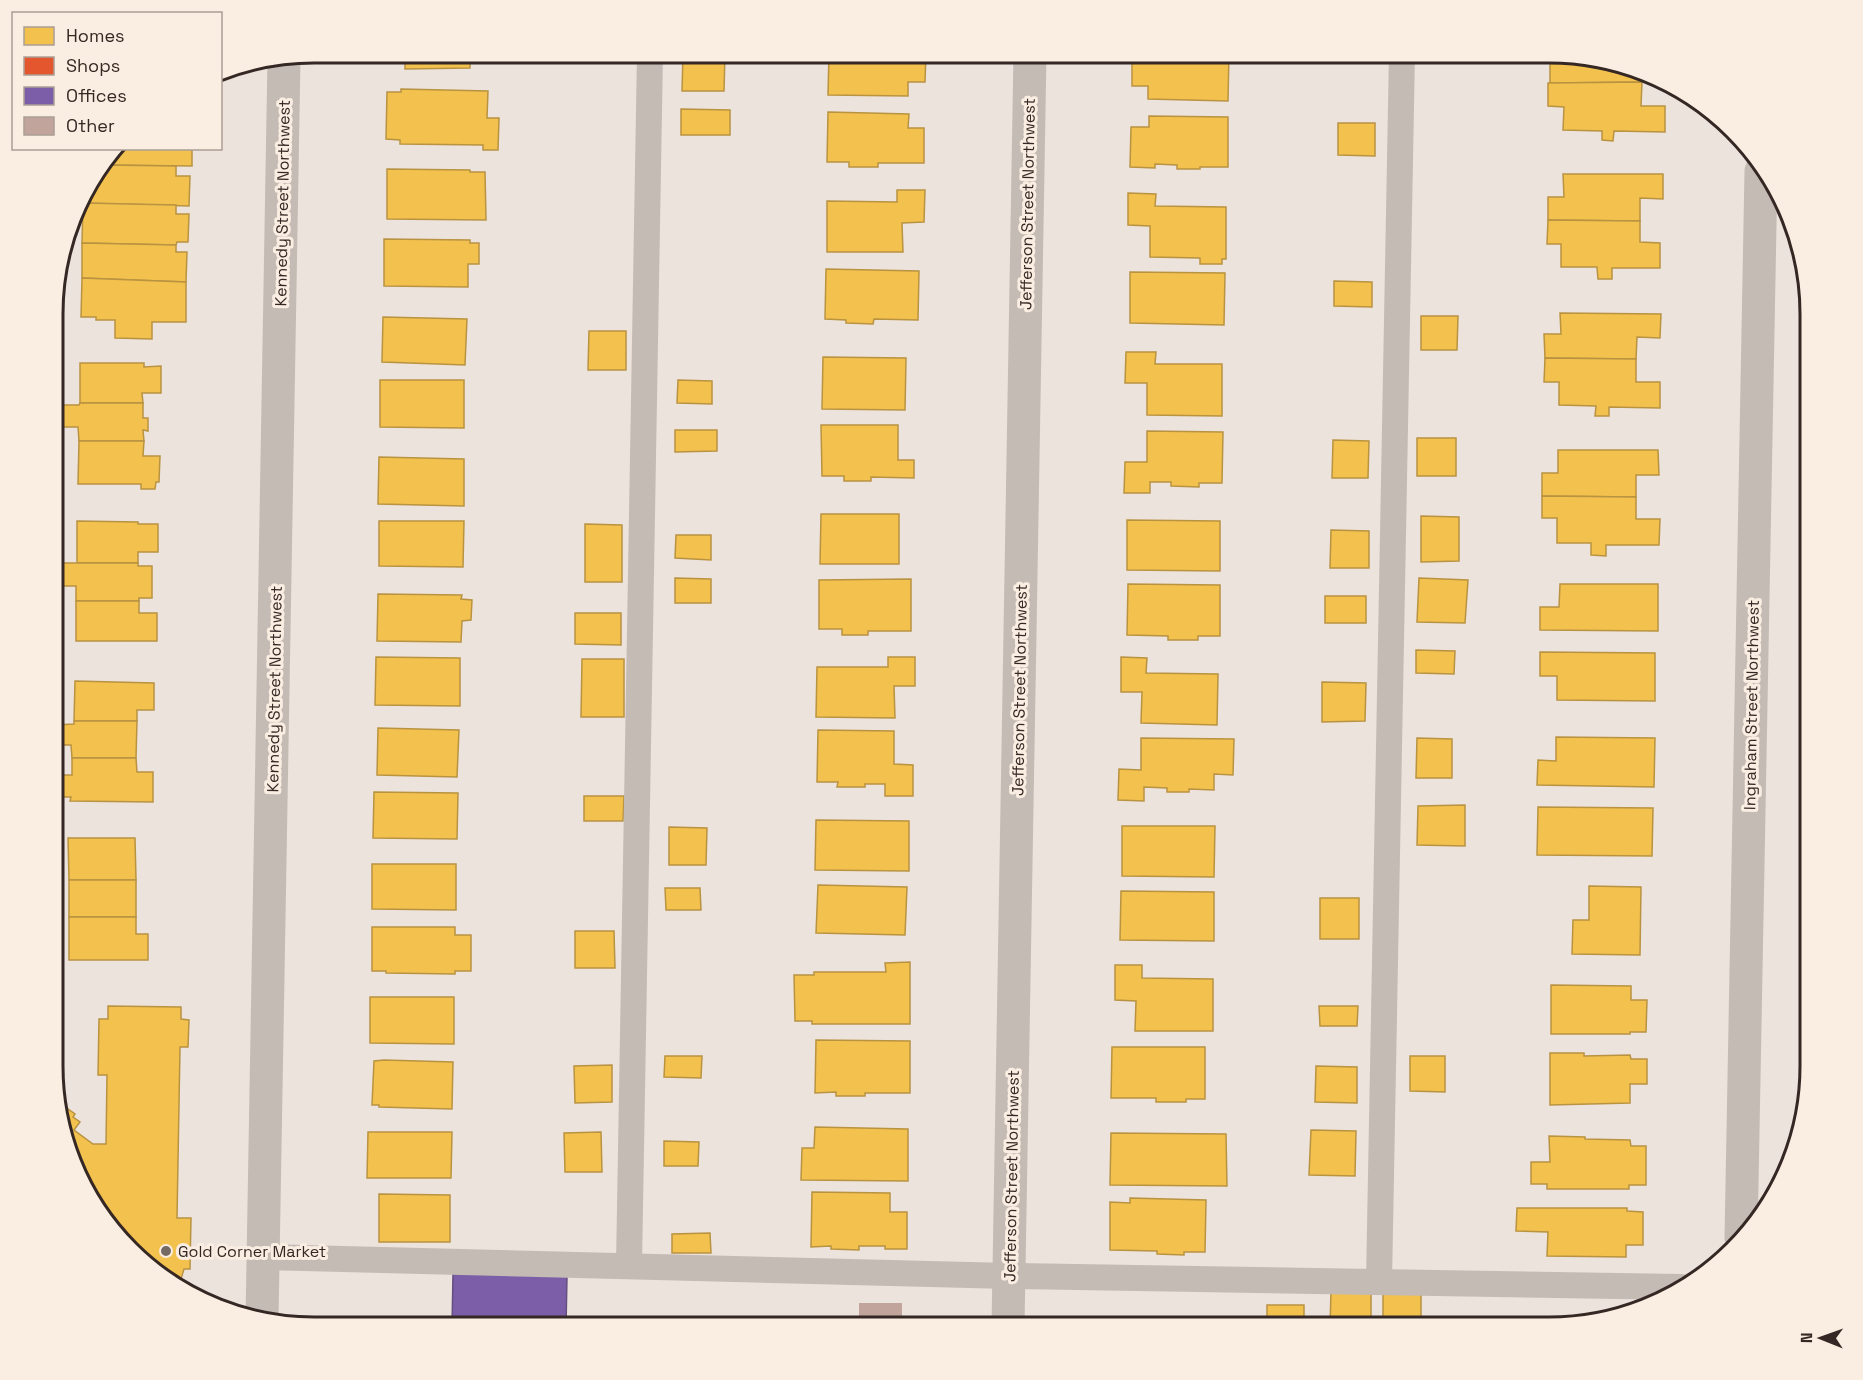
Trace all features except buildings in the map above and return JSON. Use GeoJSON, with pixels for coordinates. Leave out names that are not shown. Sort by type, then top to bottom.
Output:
{"type":"FeatureCollection","features":[{"type":"Feature","properties":{"kind":"street","name":"Jefferson Street Northwest"},"geometry":{"type":"LineString","coordinates":[[1008,1317],[1030,63]]}},
{"type":"Feature","properties":{"kind":"street","name":"Kennedy Street Northwest"},"geometry":{"type":"LineString","coordinates":[[262,1311],[285,65]]}},
{"type":"Feature","properties":{"kind":"street","name":"Ingraham Street Northwest"},"geometry":{"type":"LineString","coordinates":[[1741,1228],[1761,179]]}},
{"type":"Feature","properties":{"kind":"lane"},"geometry":{"type":"LineString","coordinates":[[629,1265],[650,63]]}},
{"type":"Feature","properties":{"kind":"lane"},"geometry":{"type":"LineString","coordinates":[[1379,1282],[1402,63]]}},
{"type":"Feature","properties":{"kind":"lane"},"geometry":{"type":"LineString","coordinates":[[264,1257],[1009,1276],[1668,1287]]}},
{"type":"Feature","properties":{"kind":"place","name":"Gold Corner Market"},"geometry":{"type":"Point","coordinates":[166,1251]}}]}
